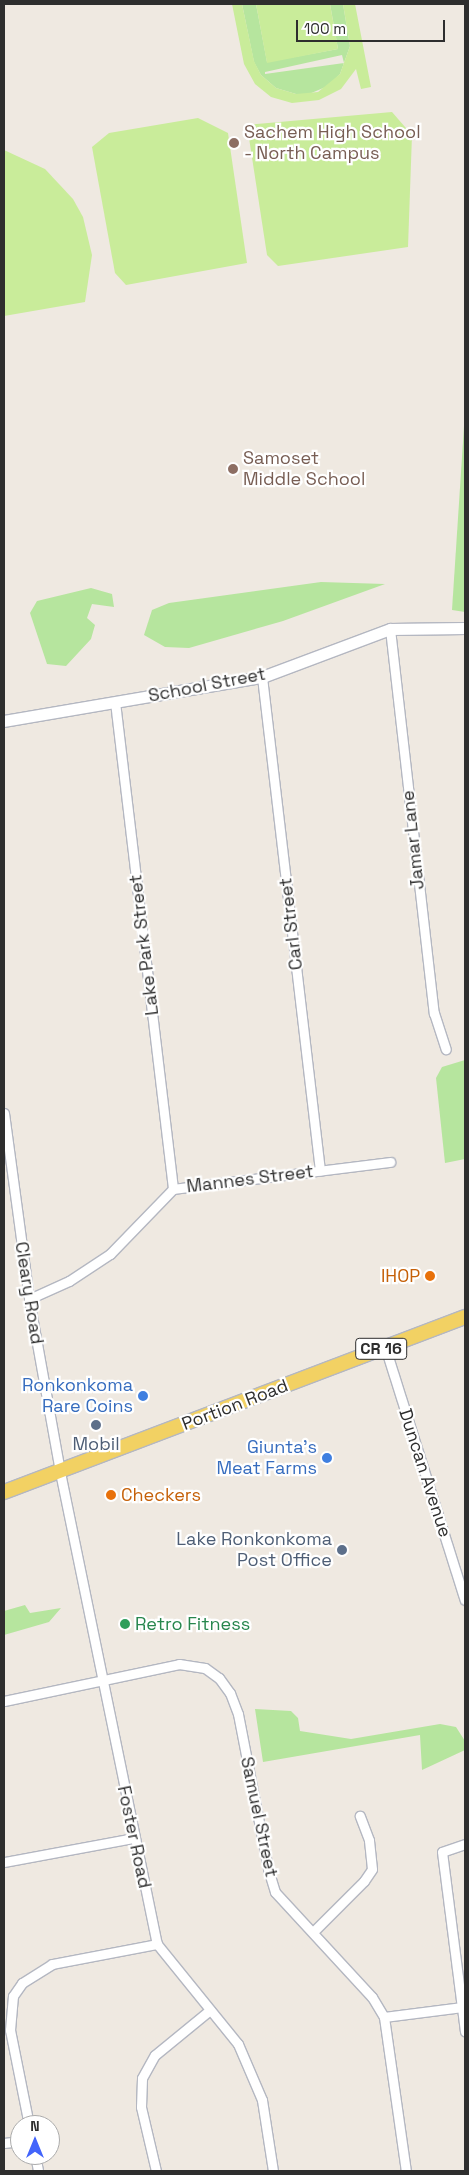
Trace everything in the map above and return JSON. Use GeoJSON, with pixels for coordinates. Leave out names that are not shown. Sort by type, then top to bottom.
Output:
{"type":"FeatureCollection","features":[{"type":"Feature","properties":{"kind":"main road","name":"Portion Road"},"geometry":{"type":"LineString","coordinates":[[4,1492],[465,1317]]}},
{"type":"Feature","properties":{"kind":"street","name":"School Street"},"geometry":{"type":"LineString","coordinates":[[4,721],[262,677],[390,629],[465,628]]}},
{"type":"Feature","properties":{"kind":"street","name":"Jamar Lane"},"geometry":{"type":"LineString","coordinates":[[390,629],[433,1003],[446,1049]]}},
{"type":"Feature","properties":{"kind":"street","name":"Carl Street"},"geometry":{"type":"LineString","coordinates":[[262,677],[320,1171]]}},
{"type":"Feature","properties":{"kind":"street","name":"Lake Park Street"},"geometry":{"type":"LineString","coordinates":[[115,702],[173,1189]]}},
{"type":"Feature","properties":{"kind":"street","name":"Cleary Road"},"geometry":{"type":"LineString","coordinates":[[4,1113],[30,1299],[60,1472]]}},
{"type":"Feature","properties":{"kind":"street","name":"Mannes Street"},"geometry":{"type":"LineString","coordinates":[[30,1299],[69,1281],[110,1254],[173,1189],[390,1162]]}},
{"type":"Feature","properties":{"kind":"street","name":"Duncan Avenue"},"geometry":{"type":"LineString","coordinates":[[385,1347],[463,1582],[465,1600]]}},
{"type":"Feature","properties":{"kind":"street","name":"Foster Road"},"geometry":{"type":"LineString","coordinates":[[60,1472],[157,1944],[238,2044],[253,2074],[268,2128],[272,2171]]}},
{"type":"Feature","properties":{"kind":"street","name":"Samuel Street"},"geometry":{"type":"LineString","coordinates":[[4,1701],[102,1678],[179,1664],[204,1668],[219,1678],[230,1693],[238,1714],[268,1869],[275,1892],[372,1997],[384,2017],[406,2171]]}},
{"type":"Feature","properties":{"kind":"street"},"geometry":{"type":"LineString","coordinates":[[313,1932],[364,1881],[372,1869],[369,1840],[360,1816]]}},
{"type":"Feature","properties":{"kind":"street"},"geometry":{"type":"LineString","coordinates":[[4,1862],[134,1838]]}},
{"type":"Feature","properties":{"kind":"street"},"geometry":{"type":"LineString","coordinates":[[465,1844],[442,1852],[465,2032]]}},
{"type":"Feature","properties":{"kind":"street"},"geometry":{"type":"LineString","coordinates":[[27,2115],[10,2030],[13,1996],[26,1980],[52,1964],[157,1944]]}},
{"type":"Feature","properties":{"kind":"street"},"geometry":{"type":"LineString","coordinates":[[384,2017],[462,2007]]}},
{"type":"Feature","properties":{"kind":"street"},"geometry":{"type":"LineString","coordinates":[[156,2171],[141,2107],[142,2078],[155,2054],[210,2010]]}},
{"type":"Feature","properties":{"kind":"green space"},"geometry":{"type":"Polygon","coordinates":[[[232,4],[242,4],[254,61],[261,75],[276,88],[296,94],[318,92],[340,74],[350,46],[343,4],[355,4],[371,87],[361,89],[356,69],[341,89],[319,100],[292,103],[271,97],[255,84],[244,64],[232,4]]]}},
{"type":"Feature","properties":{"kind":"green space"},"geometry":{"type":"Polygon","coordinates":[[[242,4],[256,4],[267,62],[338,49],[330,4],[343,4],[350,46],[344,63],[340,74],[328,86],[309,94],[296,94],[276,88],[261,75],[254,62],[242,4]],[[342,55],[265,72],[265,74],[344,63],[342,55]]]}},
{"type":"Feature","properties":{"kind":"green space"},"geometry":{"type":"Polygon","coordinates":[[[256,4],[330,4],[338,49],[267,63],[256,4]]]}},
{"type":"Feature","properties":{"kind":"green space"},"geometry":{"type":"Polygon","coordinates":[[[392,112],[412,135],[408,247],[278,266],[267,255],[247,125],[392,112]]]}},
{"type":"Feature","properties":{"kind":"green space"},"geometry":{"type":"Polygon","coordinates":[[[198,118],[228,133],[247,263],[126,285],[115,273],[92,147],[109,133],[198,118]]]}},
{"type":"Feature","properties":{"kind":"green space"},"geometry":{"type":"Polygon","coordinates":[[[4,150],[45,169],[73,199],[83,217],[92,255],[85,302],[4,316],[4,150]]]}},
{"type":"Feature","properties":{"kind":"green space"},"geometry":{"type":"Polygon","coordinates":[[[465,411],[465,612],[452,610],[465,411]]]}},
{"type":"Feature","properties":{"kind":"green space"},"geometry":{"type":"Polygon","coordinates":[[[321,582],[385,584],[283,621],[189,648],[165,647],[144,635],[152,610],[169,603],[321,582]]]}},
{"type":"Feature","properties":{"kind":"green space"},"geometry":{"type":"Polygon","coordinates":[[[91,588],[112,594],[114,607],[92,604],[87,618],[95,625],[91,639],[66,666],[47,664],[30,613],[37,601],[91,588]]]}},
{"type":"Feature","properties":{"kind":"green space"},"geometry":{"type":"Polygon","coordinates":[[[465,1060],[465,1159],[445,1163],[436,1078],[442,1067],[465,1060]]]}},
{"type":"Feature","properties":{"kind":"green space"},"geometry":{"type":"Polygon","coordinates":[[[25,1605],[30,1613],[61,1608],[49,1622],[4,1635],[4,1611],[25,1605]]]}},
{"type":"Feature","properties":{"kind":"green space"},"geometry":{"type":"Polygon","coordinates":[[[255,1709],[291,1711],[298,1718],[300,1731],[351,1739],[440,1724],[456,1727],[465,1741],[465,1750],[422,1770],[420,1735],[263,1762],[255,1709]]]}},
{"type":"Feature","properties":{"kind":"place","name":"Sachem High School - North Campus"},"geometry":{"type":"Point","coordinates":[234,143]}},
{"type":"Feature","properties":{"kind":"place","name":"Samoset Middle School"},"geometry":{"type":"Point","coordinates":[233,469]}},
{"type":"Feature","properties":{"kind":"place","name":"IHOP"},"geometry":{"type":"Point","coordinates":[430,1276]}},
{"type":"Feature","properties":{"kind":"place","name":"Ronkonkoma Rare Coins"},"geometry":{"type":"Point","coordinates":[143,1396]}},
{"type":"Feature","properties":{"kind":"place","name":"Mobil"},"geometry":{"type":"Point","coordinates":[96,1425]}},
{"type":"Feature","properties":{"kind":"place","name":"Giunta's Meat Farms"},"geometry":{"type":"Point","coordinates":[327,1458]}},
{"type":"Feature","properties":{"kind":"place","name":"Checkers"},"geometry":{"type":"Point","coordinates":[111,1495]}},
{"type":"Feature","properties":{"kind":"place","name":"Lake Ronkonkoma Post Office"},"geometry":{"type":"Point","coordinates":[342,1550]}},
{"type":"Feature","properties":{"kind":"place","name":"Retro Fitness"},"geometry":{"type":"Point","coordinates":[125,1624]}}]}
